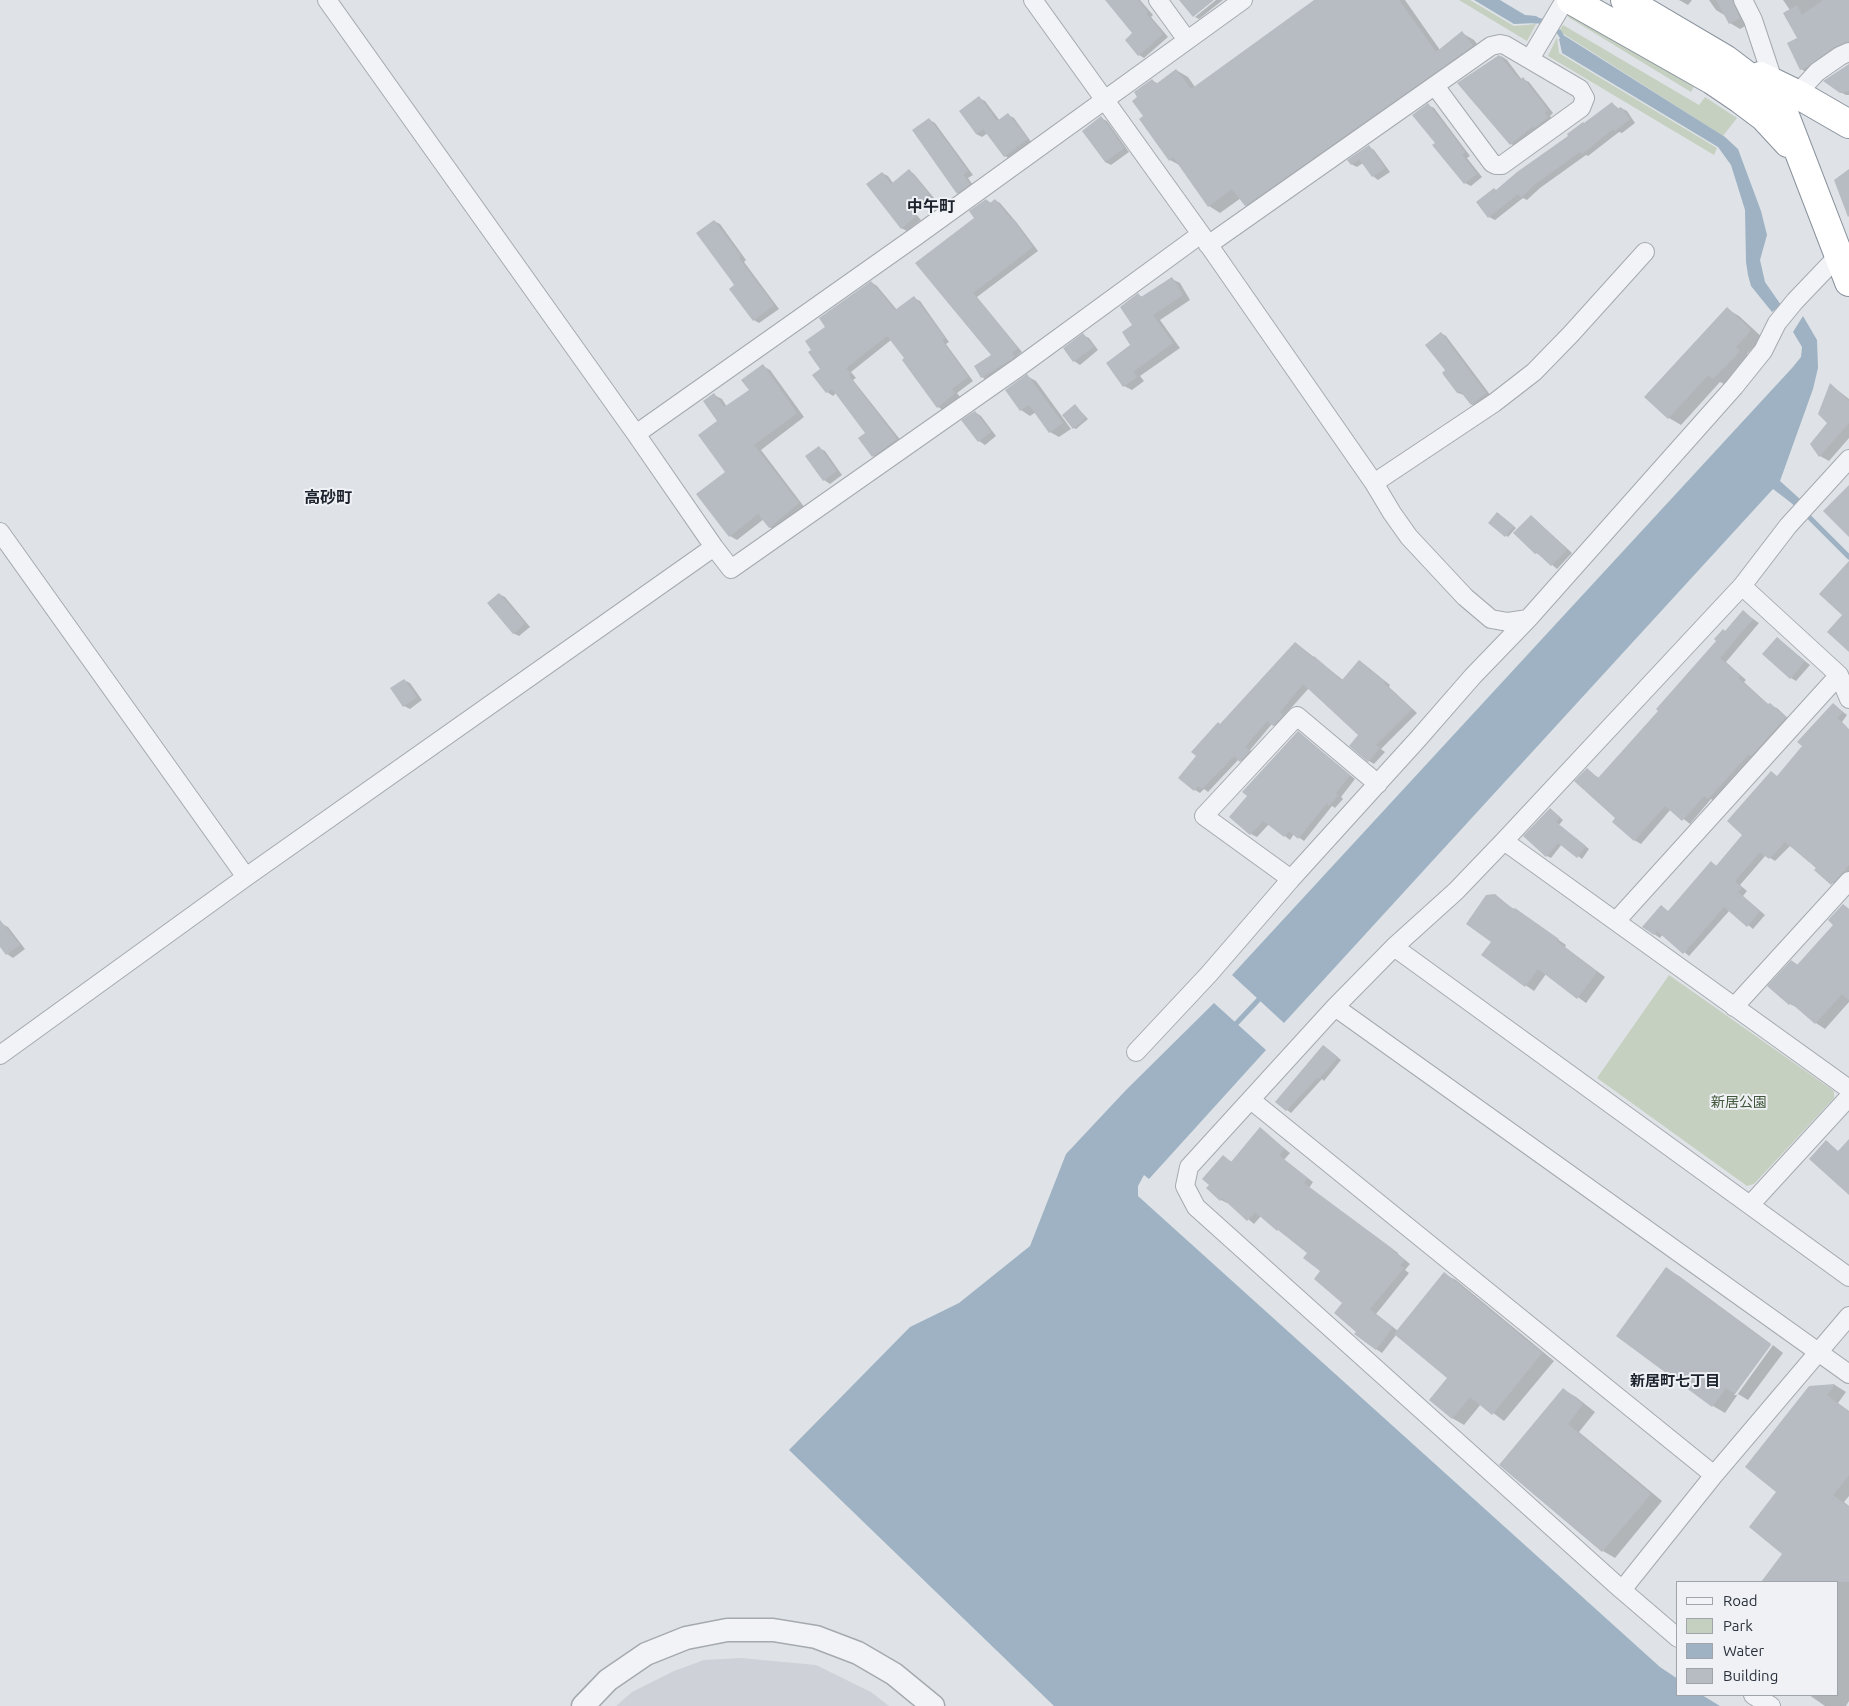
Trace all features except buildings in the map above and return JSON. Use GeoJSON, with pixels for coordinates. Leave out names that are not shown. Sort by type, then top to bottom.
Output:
{"type":"FeatureCollection","features":[{"type":"Feature","properties":{"kind":"highway"},"geometry":{"type":"LineString","coordinates":[[1625,0],[1718,70],[1786,140],[1800,158]]}},
{"type":"Feature","properties":{"kind":"highway"},"geometry":{"type":"LineString","coordinates":[[1562,10],[1784,95],[1843,120]]}},
{"type":"Feature","properties":{"kind":"highway"},"geometry":{"type":"LineString","coordinates":[[1784,95],[1800,158],[1849,282]]}},
{"type":"Feature","properties":{"kind":"street"},"geometry":{"type":"LineString","coordinates":[[327,0],[636,434],[714,547],[732,569],[1204,239],[1435,86],[1491,46],[1505,44],[1580,89],[1584,98],[1581,108],[1502,165],[1496,165],[1492,163],[1435,86]]}},
{"type":"Feature","properties":{"kind":"street"},"geometry":{"type":"LineString","coordinates":[[1033,0],[1204,239],[1374,483],[1409,537],[1465,597],[1492,619],[1508,622],[1528,619]]}},
{"type":"Feature","properties":{"kind":"street"},"geometry":{"type":"LineString","coordinates":[[1158,0],[1187,40]]}},
{"type":"Feature","properties":{"kind":"street"},"geometry":{"type":"LineString","coordinates":[[636,434],[1243,0]]}},
{"type":"Feature","properties":{"kind":"street"},"geometry":{"type":"LineString","coordinates":[[1530,59],[1562,10],[1565,0]]}},
{"type":"Feature","properties":{"kind":"street"},"geometry":{"type":"LineString","coordinates":[[1743,0],[1784,95],[1840,56],[1849,52]]}},
{"type":"Feature","properties":{"kind":"street"},"geometry":{"type":"LineString","coordinates":[[1374,483],[1494,403],[1534,372],[1645,252]]}},
{"type":"Feature","properties":{"kind":"street"},"geometry":{"type":"LineString","coordinates":[[1136,1052],[1209,974],[1291,879],[1473,676],[1528,619],[1734,387],[1763,351],[1777,323],[1794,301],[1838,256]]}},
{"type":"Feature","properties":{"kind":"street"},"geometry":{"type":"LineString","coordinates":[[1676,1636],[1196,1207],[1185,1186],[1189,1167],[1335,1007],[1394,947],[1456,891],[1504,841],[1742,586],[1788,526],[1849,459]]}},
{"type":"Feature","properties":{"kind":"street"},"geometry":{"type":"LineString","coordinates":[[0,532],[246,877]]}},
{"type":"Feature","properties":{"kind":"street"},"geometry":{"type":"LineString","coordinates":[[0,1055],[246,877],[714,547]]}},
{"type":"Feature","properties":{"kind":"street"},"geometry":{"type":"LineString","coordinates":[[1742,586],[1839,675],[1849,699]]}},
{"type":"Feature","properties":{"kind":"street"},"geometry":{"type":"LineString","coordinates":[[1616,921],[1839,675]]}},
{"type":"Feature","properties":{"kind":"street"},"geometry":{"type":"LineString","coordinates":[[1291,879],[1204,816],[1297,716],[1378,784]]}},
{"type":"Feature","properties":{"kind":"street"},"geometry":{"type":"LineString","coordinates":[[1504,841],[1849,1089]]}},
{"type":"Feature","properties":{"kind":"street"},"geometry":{"type":"LineString","coordinates":[[1734,1007],[1849,881]]}},
{"type":"Feature","properties":{"kind":"street"},"geometry":{"type":"LineString","coordinates":[[1394,947],[1849,1277]]}},
{"type":"Feature","properties":{"kind":"street"},"geometry":{"type":"LineString","coordinates":[[1335,1007],[1849,1374]]}},
{"type":"Feature","properties":{"kind":"street"},"geometry":{"type":"LineString","coordinates":[[1750,1205],[1849,1097]]}},
{"type":"Feature","properties":{"kind":"street"},"geometry":{"type":"LineString","coordinates":[[1251,1100],[1714,1475]]}},
{"type":"Feature","properties":{"kind":"street"},"geometry":{"type":"LineString","coordinates":[[1622,1590],[1714,1475],[1849,1316]]}},
{"type":"Feature","properties":{"kind":"street"},"geometry":{"type":"LineString","coordinates":[[583,1706],[608,1680],[646,1654],[686,1638],[728,1630],[772,1630],[816,1637],[858,1653],[894,1674],[933,1706]]}},
{"type":"Feature","properties":{"kind":"street"},"geometry":{"type":"LineString","coordinates":[[1755,1696],[1771,1706]]}},
{"type":"Feature","properties":{"kind":"shaded area"},"geometry":{"type":"Polygon","coordinates":[[[741,1658],[816,1665],[871,1692],[889,1706],[616,1706],[632,1692],[674,1671],[704,1660],[741,1658]]]}},
{"type":"Feature","properties":{"kind":"green space"},"geometry":{"type":"Polygon","coordinates":[[[1459,0],[1470,0],[1514,26],[1536,24],[1527,41],[1459,0]]]}},
{"type":"Feature","properties":{"kind":"green space"},"geometry":{"type":"Polygon","coordinates":[[[1570,12],[1694,87],[1691,92],[1568,17],[1570,12]]]}},
{"type":"Feature","properties":{"kind":"green space"},"geometry":{"type":"Polygon","coordinates":[[[1563,25],[1699,105],[1705,97],[1737,118],[1723,136],[1559,31],[1563,25]]]}},
{"type":"Feature","properties":{"kind":"green space"},"geometry":{"type":"Polygon","coordinates":[[[1557,37],[1559,53],[1717,148],[1714,155],[1548,56],[1557,37]]]}},
{"type":"Feature","properties":{"kind":"green space","name":"新居公園"},"geometry":{"type":"Polygon","coordinates":[[[1669,975],[1834,1091],[1834,1098],[1754,1184],[1747,1186],[1597,1078],[1669,975]]]}},
{"type":"Feature","properties":{"kind":"water"},"geometry":{"type":"Polygon","coordinates":[[[1474,0],[1500,0],[1525,15],[1536,16],[1541,19],[1537,23],[1514,24],[1474,0]]]}},
{"type":"Feature","properties":{"kind":"water"},"geometry":{"type":"Polygon","coordinates":[[[1565,36],[1725,137],[1738,149],[1761,211],[1767,235],[1760,260],[1765,282],[1781,305],[1772,312],[1751,286],[1746,262],[1745,210],[1731,165],[1718,147],[1562,53],[1559,39],[1565,36]]]}},
{"type":"Feature","properties":{"kind":"water"},"geometry":{"type":"Polygon","coordinates":[[[1803,316],[1817,340],[1818,368],[1813,389],[1780,481],[1800,499],[1794,505],[1773,489],[1284,1023],[1232,975],[1792,368],[1801,357],[1802,347],[1793,332],[1803,316]]]}},
{"type":"Feature","properties":{"kind":"water"},"geometry":{"type":"Polygon","coordinates":[[[1214,1003],[1266,1050],[1149,1179],[1144,1175],[1138,1186],[1138,1196],[1660,1667],[1676,1678],[1676,1696],[1704,1696],[1720,1706],[1054,1706],[789,1450],[910,1327],[959,1303],[1030,1246],[1066,1154],[1126,1090],[1214,1003]]]}},
{"type":"Feature","properties":{"kind":"waterway"},"geometry":{"type":"LineString","coordinates":[[1534,21],[1543,21],[1559,32],[1566,43]]}},
{"type":"Feature","properties":{"kind":"waterway"},"geometry":{"type":"LineString","coordinates":[[1791,499],[1849,557]]}},
{"type":"Feature","properties":{"kind":"waterway"},"geometry":{"type":"LineString","coordinates":[[1233,1027],[1263,995]]}},
{"type":"Feature","properties":{"kind":"district","name":"中午町"},"geometry":{"type":"Point","coordinates":[931,207]}},
{"type":"Feature","properties":{"kind":"district","name":"高砂町"},"geometry":{"type":"Point","coordinates":[328,498]}},
{"type":"Feature","properties":{"kind":"district","name":"新居町七丁目"},"geometry":{"type":"Point","coordinates":[1675,1381]}}]}
